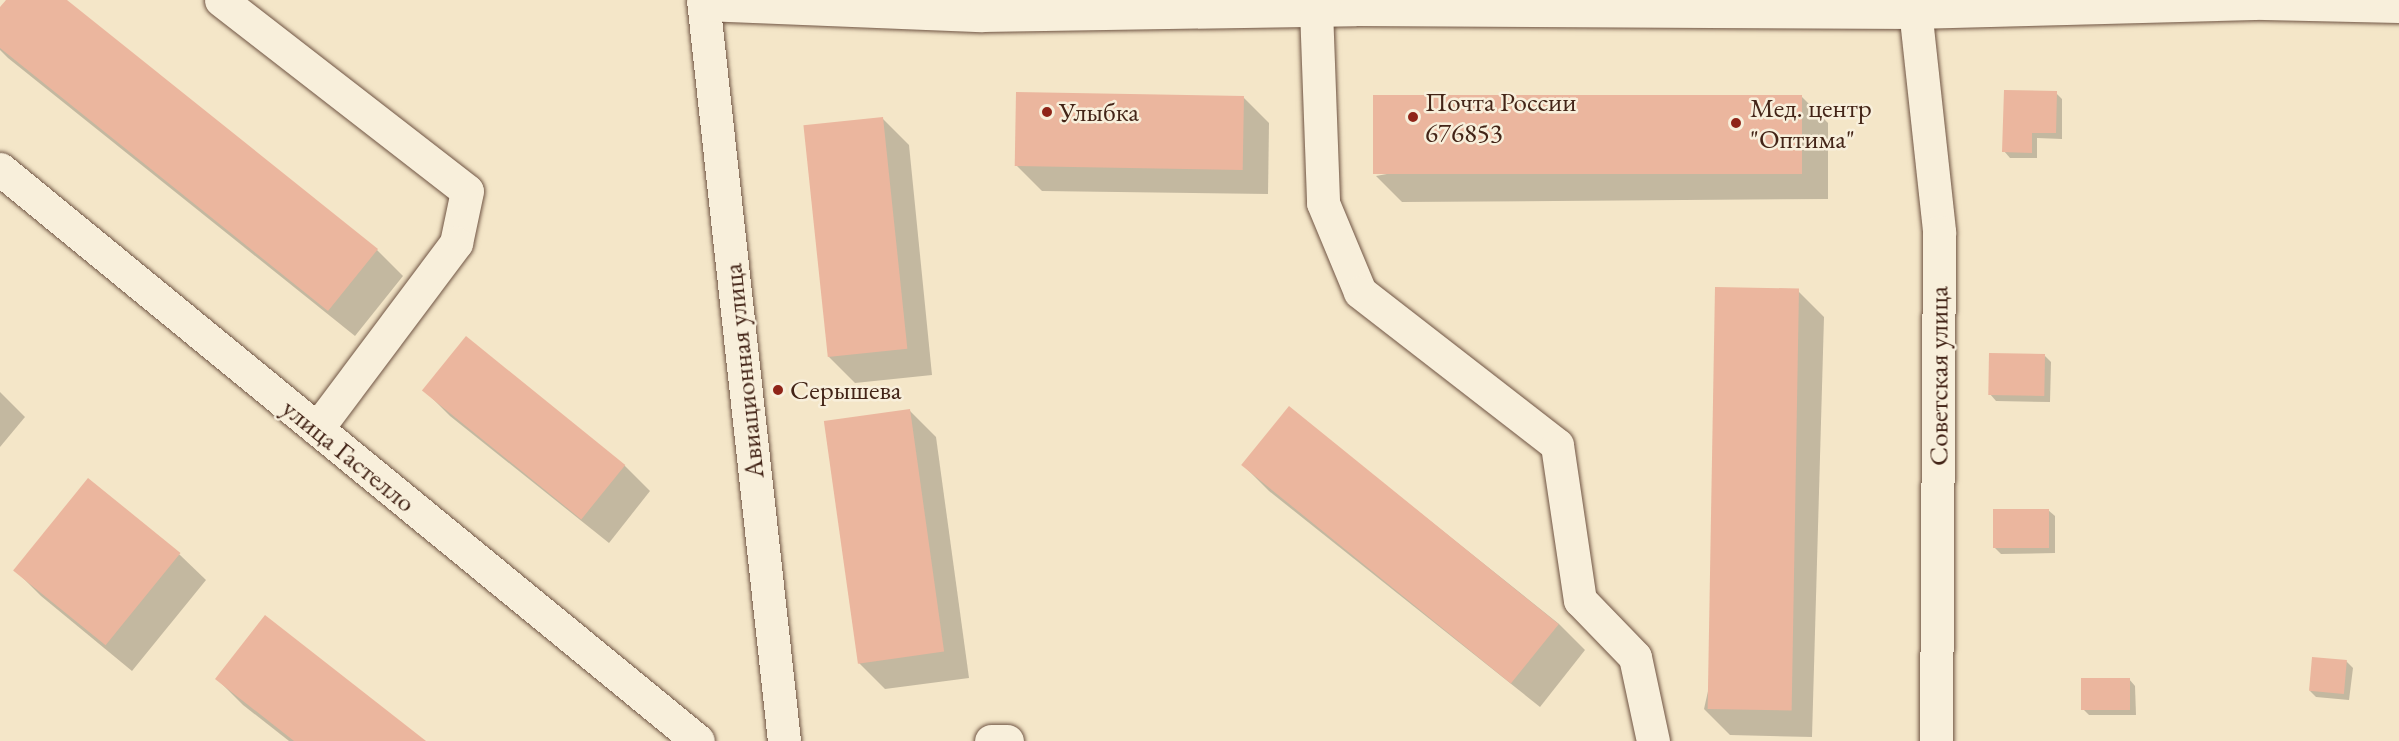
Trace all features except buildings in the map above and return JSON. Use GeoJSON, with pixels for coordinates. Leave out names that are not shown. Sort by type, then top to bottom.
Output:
{"type":"FeatureCollection","features":[{"type":"Feature","properties":{"kind":"street"},"geometry":{"type":"LineString","coordinates":[[221,0],[467,191],[456,243],[317,429]]}},
{"type":"Feature","properties":{"kind":"street"},"geometry":{"type":"LineString","coordinates":[[704,2],[982,15],[1316,9],[1354,4],[1914,6],[2247,2],[2399,6]]}},
{"type":"Feature","properties":{"kind":"street","name":"Авиационная улица"},"geometry":{"type":"LineString","coordinates":[[704,2],[784,741]]}},
{"type":"Feature","properties":{"kind":"street","name":"Советская улица"},"geometry":{"type":"LineString","coordinates":[[1914,6],[1939,232],[1936,741]]}},
{"type":"Feature","properties":{"kind":"street"},"geometry":{"type":"LineString","coordinates":[[1316,9],[1323,203],[1360,292],[1557,445],[1580,600],[1635,657],[1653,741]]}},
{"type":"Feature","properties":{"kind":"street","name":"улица Гастелло"},"geometry":{"type":"LineString","coordinates":[[0,169],[698,741]]}},
{"type":"Feature","properties":{"kind":"street"},"geometry":{"type":"LineString","coordinates":[[991,741],[1007,741]]}},
{"type":"Feature","properties":{"kind":"place","name":"Улыбка"},"geometry":{"type":"Point","coordinates":[1047,112]}},
{"type":"Feature","properties":{"kind":"place","name":"Почта России 676853"},"geometry":{"type":"Point","coordinates":[1413,117]}},
{"type":"Feature","properties":{"kind":"place","name":"Мед. центр \"Оптима\""},"geometry":{"type":"Point","coordinates":[1736,123]}},
{"type":"Feature","properties":{"kind":"place","name":"Серышева"},"geometry":{"type":"Point","coordinates":[778,390]}}]}
